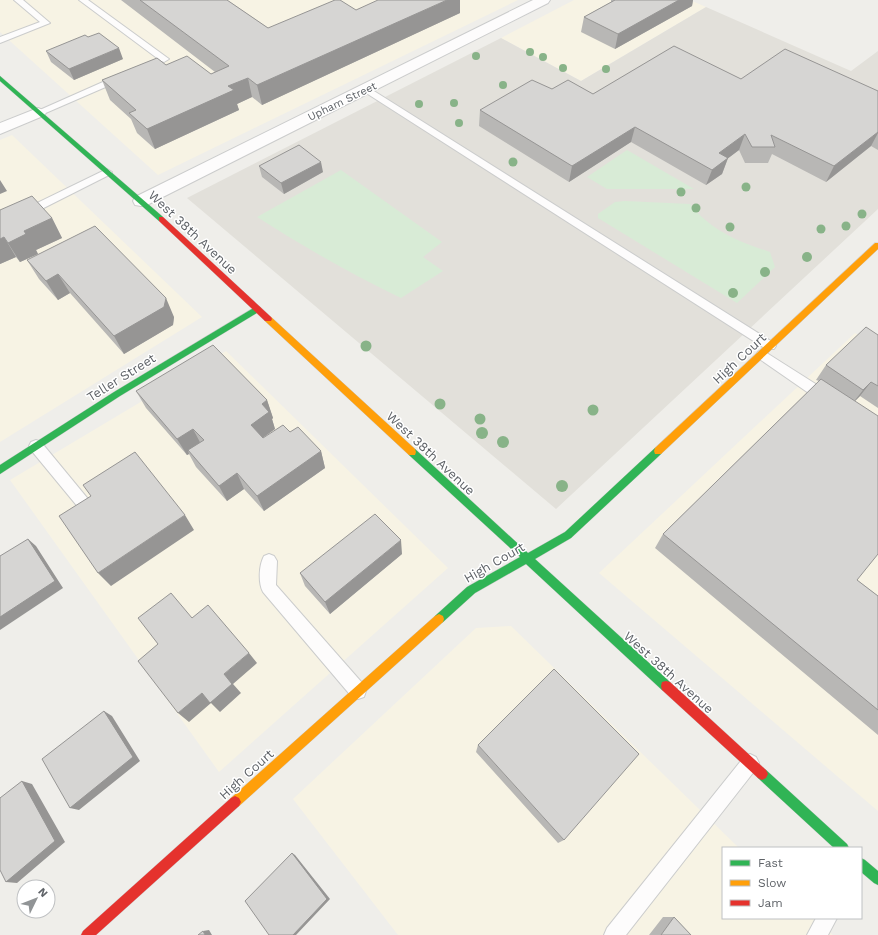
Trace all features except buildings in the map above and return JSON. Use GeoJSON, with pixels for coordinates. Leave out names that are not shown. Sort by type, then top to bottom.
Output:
{"type":"FeatureCollection","features":[{"type":"Feature","properties":{"kind":"main road","name":"West 38th Avenue"},"geometry":{"type":"LineString","coordinates":[[0,78],[38,113],[140,201],[526,558],[842,847]]}},
{"type":"Feature","properties":{"kind":"main road","name":"High Court"},"geometry":{"type":"LineString","coordinates":[[87,935],[471,590],[568,535],[878,245]]}},
{"type":"Feature","properties":{"kind":"main road","name":"Teller Street"},"geometry":{"type":"LineString","coordinates":[[0,470],[117,394],[257,309]]}},
{"type":"Feature","properties":{"kind":"street","name":"Upham Street"},"geometry":{"type":"LineString","coordinates":[[140,201],[543,0]]}},
{"type":"Feature","properties":{"kind":"street"},"geometry":{"type":"LineString","coordinates":[[0,129],[38,113]]}},
{"type":"Feature","properties":{"kind":"lane"},"geometry":{"type":"LineString","coordinates":[[0,40],[46,23],[18,0]]}},
{"type":"Feature","properties":{"kind":"lane"},"geometry":{"type":"LineString","coordinates":[[83,0],[164,59],[156,62]]}},
{"type":"Feature","properties":{"kind":"lane"},"geometry":{"type":"LineString","coordinates":[[38,113],[128,74]]}},
{"type":"Feature","properties":{"kind":"lane"},"geometry":{"type":"LineString","coordinates":[[366,89],[766,351],[840,407]]}},
{"type":"Feature","properties":{"kind":"lane"},"geometry":{"type":"LineString","coordinates":[[0,226],[107,172]]}},
{"type":"Feature","properties":{"kind":"lane"},"geometry":{"type":"LineString","coordinates":[[36,446],[83,502]]}},
{"type":"Feature","properties":{"kind":"lane"},"geometry":{"type":"LineString","coordinates":[[269,561],[268,587],[358,691]]}},
{"type":"Feature","properties":{"kind":"lane"},"geometry":{"type":"LineString","coordinates":[[614,935],[750,763]]}},
{"type":"Feature","properties":{"kind":"lane"},"geometry":{"type":"LineString","coordinates":[[816,935],[826,919]]}},
{"type":"Feature","properties":{"kind":"shaded area"},"geometry":{"type":"Polygon","coordinates":[[[0,0],[518,0],[158,175],[0,32],[0,0]]]}},
{"type":"Feature","properties":{"kind":"shaded area"},"geometry":{"type":"Polygon","coordinates":[[[574,0],[690,0],[706,7],[581,81],[501,38],[574,0]]]}},
{"type":"Feature","properties":{"kind":"shaded area"},"geometry":{"type":"Polygon","coordinates":[[[706,7],[851,71],[878,51],[878,209],[556,509],[187,198],[501,38],[581,81],[706,7]]]}},
{"type":"Feature","properties":{"kind":"shaded area"},"geometry":{"type":"Polygon","coordinates":[[[12,135],[202,317],[0,442],[0,140],[12,135]]]}},
{"type":"Feature","properties":{"kind":"shaded area"},"geometry":{"type":"Polygon","coordinates":[[[855,333],[878,347],[878,811],[599,573],[855,333]]]}},
{"type":"Feature","properties":{"kind":"shaded area"},"geometry":{"type":"Polygon","coordinates":[[[226,351],[448,568],[219,772],[10,480],[226,351]]]}},
{"type":"Feature","properties":{"kind":"shaded area"},"geometry":{"type":"Polygon","coordinates":[[[511,626],[738,847],[722,847],[722,919],[815,919],[833,935],[398,935],[293,799],[476,628],[511,626]]]}},
{"type":"Feature","properties":{"kind":"green space"},"geometry":{"type":"Polygon","coordinates":[[[627,150],[694,189],[607,189],[587,177],[627,150]]]}},
{"type":"Feature","properties":{"kind":"green space"},"geometry":{"type":"Polygon","coordinates":[[[341,170],[442,242],[423,257],[443,271],[401,298],[328,260],[257,217],[341,170]]]}},
{"type":"Feature","properties":{"kind":"green space"},"geometry":{"type":"Polygon","coordinates":[[[625,201],[690,204],[707,221],[726,234],[747,244],[770,252],[775,267],[737,303],[598,218],[598,214],[615,202],[625,201]]]}},
{"type":"Feature","properties":{"kind":"traffic: fast"},"geometry":{"type":"LineString","coordinates":[[0,78],[161,219]]}},
{"type":"Feature","properties":{"kind":"traffic: fast"},"geometry":{"type":"LineString","coordinates":[[0,470],[117,394],[257,309]]}},
{"type":"Feature","properties":{"kind":"traffic: fast"},"geometry":{"type":"LineString","coordinates":[[439,619],[471,590],[568,535],[658,451]]}},
{"type":"Feature","properties":{"kind":"traffic: fast"},"geometry":{"type":"LineString","coordinates":[[412,452],[666,686]]}},
{"type":"Feature","properties":{"kind":"traffic: fast"},"geometry":{"type":"LineString","coordinates":[[762,774],[842,847]]}},
{"type":"Feature","properties":{"kind":"traffic: fast"},"geometry":{"type":"LineString","coordinates":[[862,865],[878,879]]}},
{"type":"Feature","properties":{"kind":"traffic: slow"},"geometry":{"type":"LineString","coordinates":[[658,451],[878,245]]}},
{"type":"Feature","properties":{"kind":"traffic: slow"},"geometry":{"type":"LineString","coordinates":[[268,319],[412,452]]}},
{"type":"Feature","properties":{"kind":"traffic: slow"},"geometry":{"type":"LineString","coordinates":[[235,802],[439,619]]}},
{"type":"Feature","properties":{"kind":"traffic: jam"},"geometry":{"type":"LineString","coordinates":[[161,219],[268,319]]}},
{"type":"Feature","properties":{"kind":"traffic: jam"},"geometry":{"type":"LineString","coordinates":[[666,686],[762,774]]}},
{"type":"Feature","properties":{"kind":"traffic: jam"},"geometry":{"type":"LineString","coordinates":[[87,935],[235,802]]}}]}
